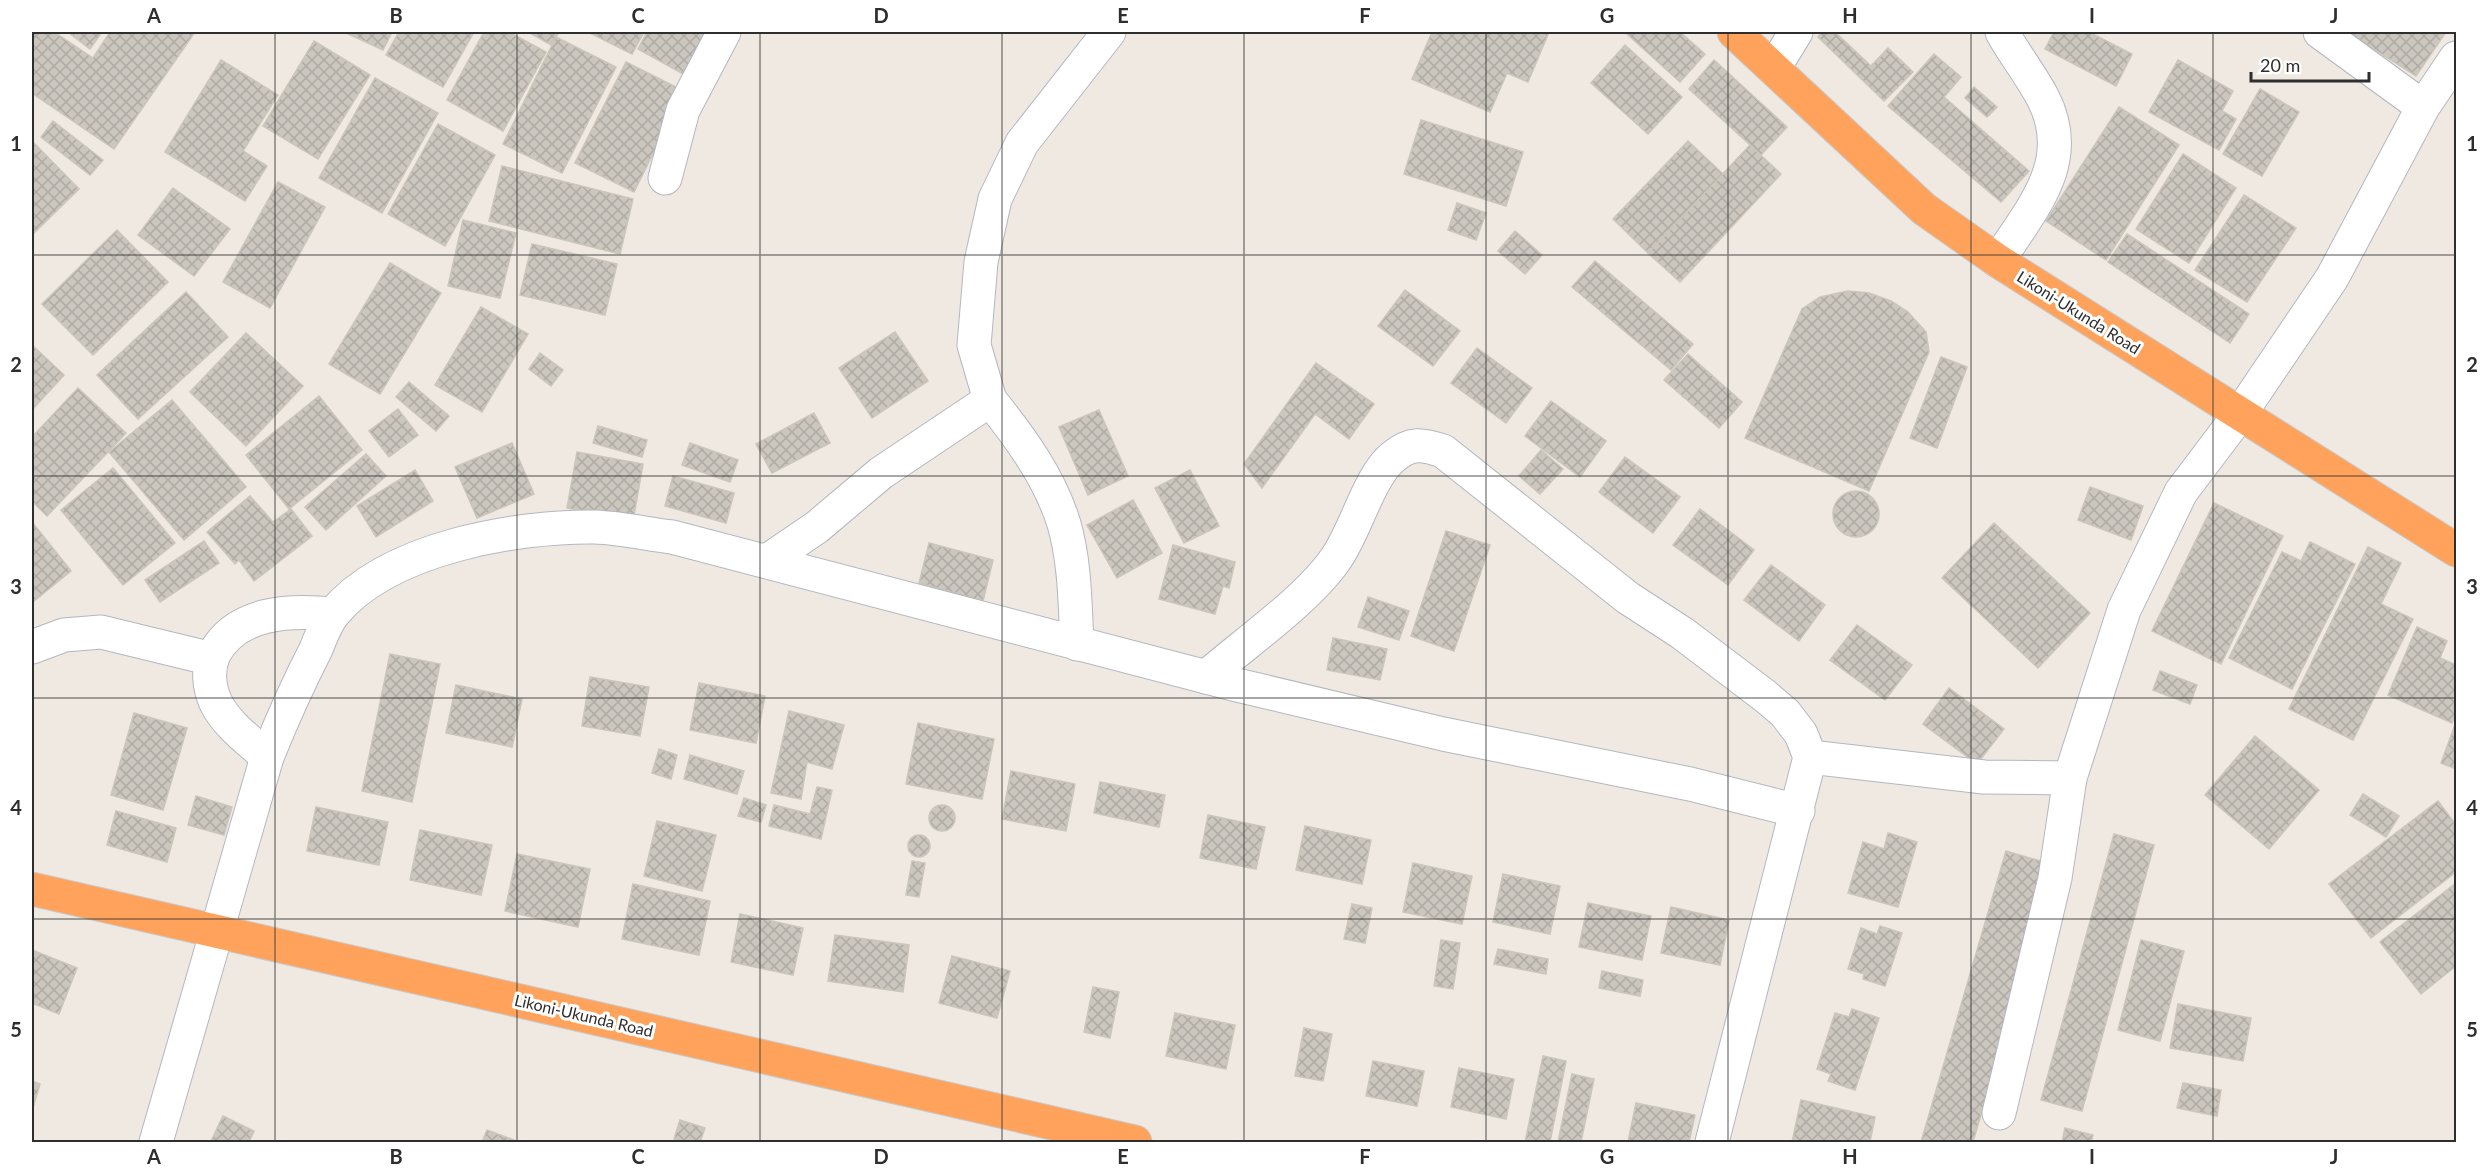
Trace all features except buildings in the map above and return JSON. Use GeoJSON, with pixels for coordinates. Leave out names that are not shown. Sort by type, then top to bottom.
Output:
{"type":"FeatureCollection","features":[{"type":"Feature","properties":{"kind":"highway","name":"Likoni-Ukunda Road"},"geometry":{"type":"LineString","coordinates":[[1734,32],[1924,209],[1998,261],[2457,550]]}},
{"type":"Feature","properties":{"kind":"highway","name":"Likoni-Ukunda Road"},"geometry":{"type":"LineString","coordinates":[[32,889],[1135,1143]]}},
{"type":"Feature","properties":{"kind":"street"},"geometry":{"type":"LineString","coordinates":[[665,178],[683,110],[724,32]]}},
{"type":"Feature","properties":{"kind":"street"},"geometry":{"type":"LineString","coordinates":[[1077,644],[1073,569],[1064,524],[1051,493],[1018,435],[990,400],[974,345],[981,262],[995,199],[1022,143],[1109,32]]}},
{"type":"Feature","properties":{"kind":"street"},"geometry":{"type":"LineString","coordinates":[[1774,68],[1796,32]]}},
{"type":"Feature","properties":{"kind":"street"},"geometry":{"type":"LineString","coordinates":[[1998,261],[2040,194],[2055,162],[2057,145],[2052,120],[2043,98],[2002,32]]}},
{"type":"Feature","properties":{"kind":"street"},"geometry":{"type":"LineString","coordinates":[[2320,32],[2423,107]]}},
{"type":"Feature","properties":{"kind":"street"},"geometry":{"type":"LineString","coordinates":[[1999,1113],[2055,878],[2070,778],[2124,610],[2181,492],[2240,414],[2332,278],[2423,107],[2457,58]]}},
{"type":"Feature","properties":{"kind":"street"},"geometry":{"type":"LineString","coordinates":[[767,561],[817,527],[881,473],[990,400]]}},
{"type":"Feature","properties":{"kind":"street"},"geometry":{"type":"LineString","coordinates":[[1206,677],[1317,580],[1335,560],[1377,478],[1390,459],[1406,447],[1419,443],[1443,451],[1628,598],[1682,633],[1785,713],[1801,734],[1810,757],[1712,1143]]}},
{"type":"Feature","properties":{"kind":"street"},"geometry":{"type":"LineString","coordinates":[[156,1143],[267,757],[287,708],[333,614],[357,590],[388,570],[428,554],[537,529],[597,527],[672,537],[1206,677],[1443,734],[1690,784],[1798,811]]}},
{"type":"Feature","properties":{"kind":"street"},"geometry":{"type":"LineString","coordinates":[[267,757],[229,720],[217,704],[209,673],[212,659],[221,641],[237,627],[262,616],[307,611],[333,614]]}},
{"type":"Feature","properties":{"kind":"street"},"geometry":{"type":"LineString","coordinates":[[32,647],[64,635],[101,632],[212,659]]}},
{"type":"Feature","properties":{"kind":"street"},"geometry":{"type":"LineString","coordinates":[[1810,757],[1984,777],[2070,778]]}}]}
